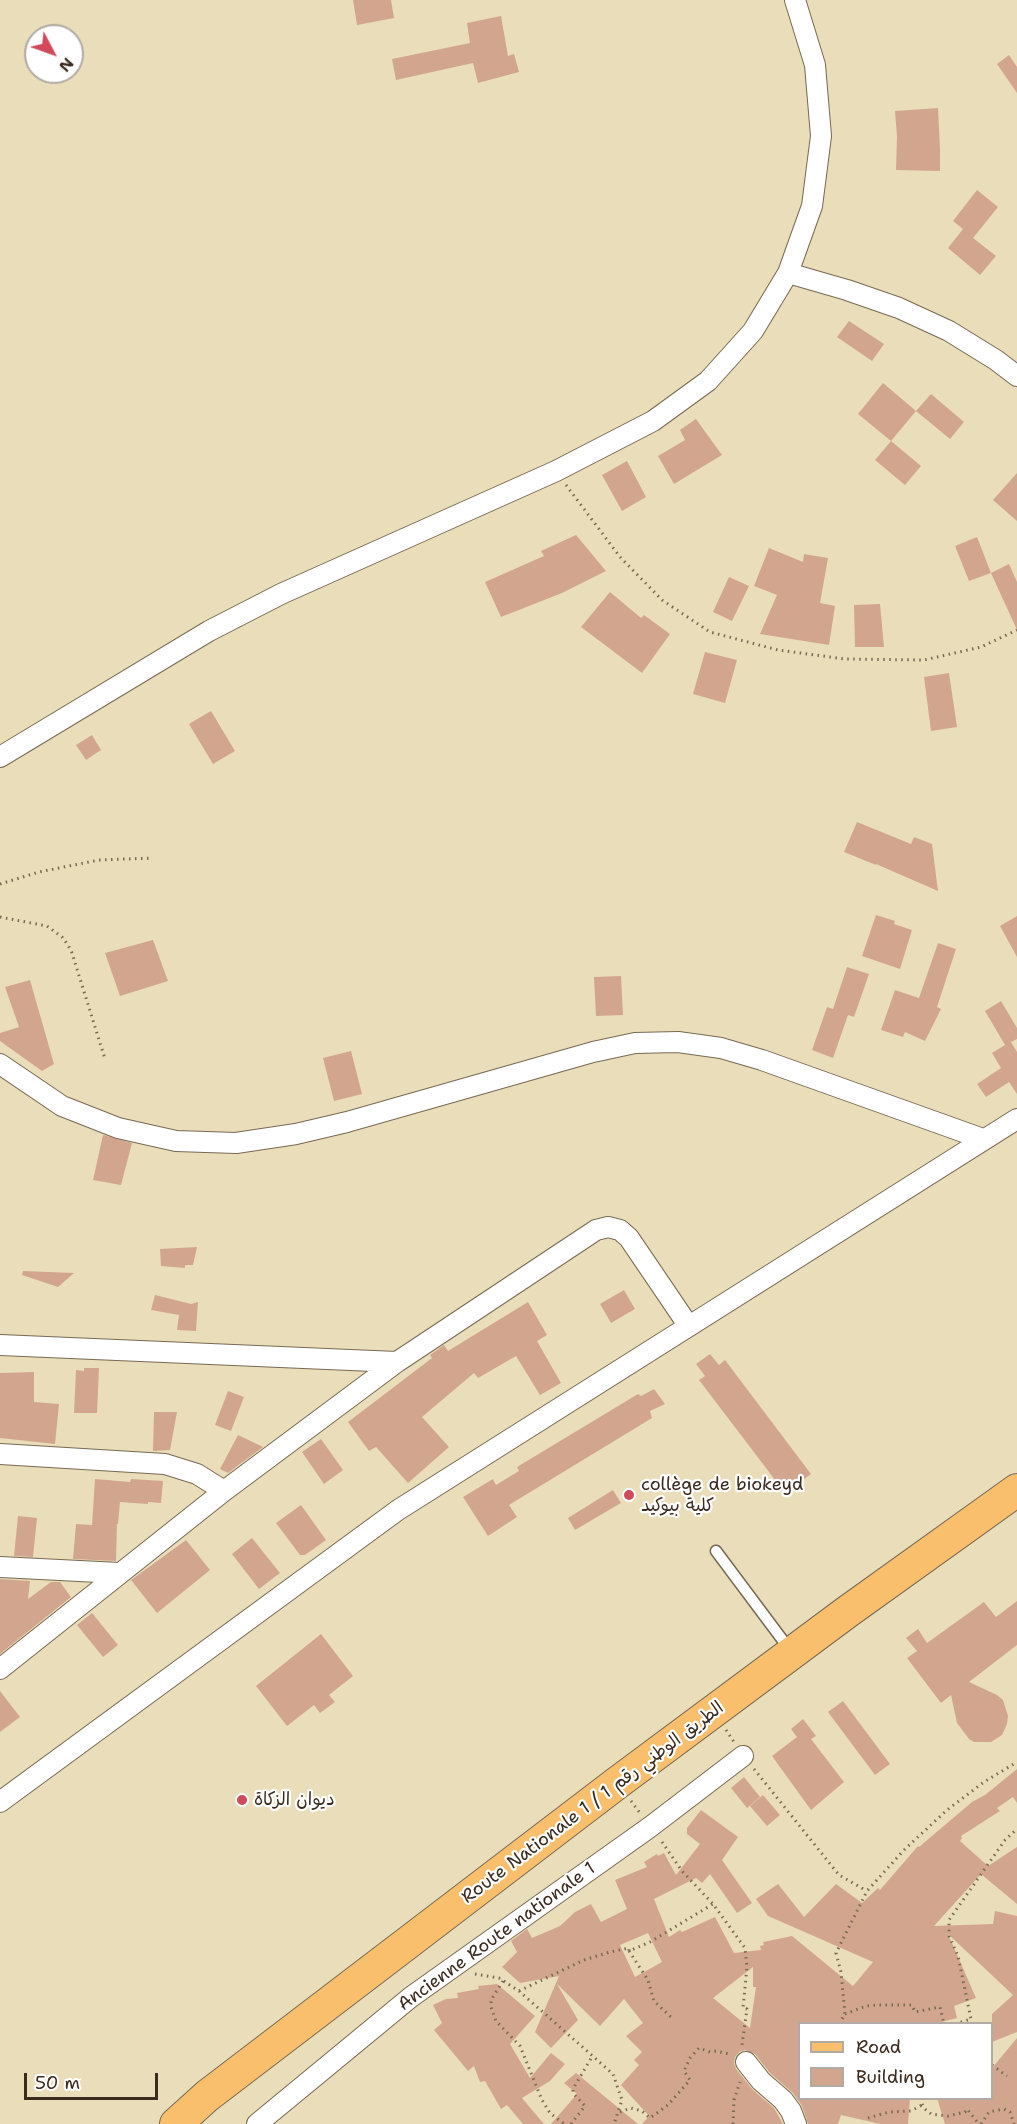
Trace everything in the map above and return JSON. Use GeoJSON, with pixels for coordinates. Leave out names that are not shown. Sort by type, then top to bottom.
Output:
{"type":"FeatureCollection","features":[{"type":"Feature","properties":{"kind":"main road","name":"Route Nationale 1 / الطريق الوطني رقم 1"},"geometry":{"type":"LineString","coordinates":[[176,2124],[207,2096],[617,1783],[1017,1490]]}},
{"type":"Feature","properties":{"kind":"street"},"geometry":{"type":"LineString","coordinates":[[0,757],[209,631],[281,594],[556,471],[653,421],[708,381],[753,331],[788,273],[812,206],[821,136],[815,65],[795,0]]}},
{"type":"Feature","properties":{"kind":"street"},"geometry":{"type":"LineString","coordinates":[[788,273],[899,308],[949,331],[1017,376]]}},
{"type":"Feature","properties":{"kind":"street"},"geometry":{"type":"LineString","coordinates":[[0,1064],[62,1106],[118,1128],[176,1141],[236,1143],[296,1134],[347,1122],[593,1052],[635,1043],[678,1042],[721,1048],[762,1060],[983,1138]]}},
{"type":"Feature","properties":{"kind":"street"},"geometry":{"type":"LineString","coordinates":[[0,1802],[398,1510],[983,1138],[1017,1119]]}},
{"type":"Feature","properties":{"kind":"street"},"geometry":{"type":"LineString","coordinates":[[0,1669],[224,1491],[397,1362],[596,1230],[608,1227],[620,1230],[629,1238],[688,1325]]}},
{"type":"Feature","properties":{"kind":"street"},"geometry":{"type":"LineString","coordinates":[[0,1345],[397,1362]]}},
{"type":"Feature","properties":{"kind":"street"},"geometry":{"type":"LineString","coordinates":[[0,1454],[165,1464],[196,1474],[224,1491]]}},
{"type":"Feature","properties":{"kind":"street"},"geometry":{"type":"LineString","coordinates":[[0,1567],[119,1573]]}},
{"type":"Feature","properties":{"kind":"street","name":"Ancienne Route nationale 1"},"geometry":{"type":"LineString","coordinates":[[257,2124],[368,2031],[650,1827],[743,1756]]}},
{"type":"Feature","properties":{"kind":"street"},"geometry":{"type":"LineString","coordinates":[[746,2059],[761,2081],[783,2100],[796,2124]]}},
{"type":"Feature","properties":{"kind":"lane"},"geometry":{"type":"LineString","coordinates":[[716,1551],[792,1653]]}},
{"type":"Feature","properties":{"kind":"path"},"geometry":{"type":"LineString","coordinates":[[556,471],[627,564],[662,600],[710,632],[778,650],[845,659],[924,660],[981,647],[1017,630]]}},
{"type":"Feature","properties":{"kind":"path"},"geometry":{"type":"LineString","coordinates":[[0,884],[79,863],[153,858]]}},
{"type":"Feature","properties":{"kind":"path"},"geometry":{"type":"LineString","coordinates":[[0,917],[47,926],[62,937],[68,945],[105,1059]]}},
{"type":"Feature","properties":{"kind":"path"},"geometry":{"type":"LineString","coordinates":[[714,1712],[743,1756],[839,1875],[867,1891]]}},
{"type":"Feature","properties":{"kind":"path"},"geometry":{"type":"LineString","coordinates":[[840,2022],[845,2014],[841,1972],[836,1953],[867,1891],[904,1850],[947,1810],[984,1782],[1017,1762]]}},
{"type":"Feature","properties":{"kind":"path"},"geometry":{"type":"LineString","coordinates":[[617,1783],[682,1871],[714,1904],[745,1948],[747,1967],[743,2008],[747,2009],[742,2047],[746,2059],[734,2100],[733,2124]]}},
{"type":"Feature","properties":{"kind":"path"},"geometry":{"type":"LineString","coordinates":[[972,2021],[958,1956],[949,1936],[949,1920],[1005,1840],[1017,1828]]}},
{"type":"Feature","properties":{"kind":"path"},"geometry":{"type":"LineString","coordinates":[[629,1952],[714,1904]]}},
{"type":"Feature","properties":{"kind":"path"},"geometry":{"type":"LineString","coordinates":[[519,1991],[584,1960],[629,1948],[629,1952],[648,1980],[654,2001],[673,2019]]}},
{"type":"Feature","properties":{"kind":"path"},"geometry":{"type":"LineString","coordinates":[[446,1973],[478,1974],[503,1981],[519,1991],[593,2055],[613,2074],[621,2100],[614,2124]]}},
{"type":"Feature","properties":{"kind":"path"},"geometry":{"type":"LineString","coordinates":[[503,1981],[490,2001],[490,2007],[496,2021],[520,2046],[542,2100],[550,2113],[564,2124]]}},
{"type":"Feature","properties":{"kind":"path"},"geometry":{"type":"LineString","coordinates":[[845,2014],[866,2006],[878,2005],[912,2005],[915,2012],[940,2007],[944,2022]]}},
{"type":"Feature","properties":{"kind":"path"},"geometry":{"type":"LineString","coordinates":[[619,2112],[631,2108],[642,2111],[650,2118],[668,2105],[690,2080],[684,2072],[690,2058],[699,2048],[746,2059]]}},
{"type":"Feature","properties":{"kind":"path"},"geometry":{"type":"LineString","coordinates":[[571,2124],[585,2106],[573,2093],[573,2089],[593,2055]]}},
{"type":"Feature","properties":{"kind":"path"},"geometry":{"type":"LineString","coordinates":[[993,2066],[1007,2076]]}},
{"type":"Feature","properties":{"kind":"path"},"geometry":{"type":"LineString","coordinates":[[922,2100],[922,2105],[932,2114],[961,2113],[967,2109],[980,2124],[989,2112],[1004,2109],[1010,2112],[1014,2124]]}},
{"type":"Feature","properties":{"kind":"path"},"geometry":{"type":"LineString","coordinates":[[868,2118],[890,2112],[911,2111],[922,2105]]}},
{"type":"Feature","properties":{"kind":"building"},"geometry":{"type":"Polygon","coordinates":[[[353,0],[391,0],[394,18],[357,25],[353,0]]]}},
{"type":"Feature","properties":{"kind":"building"},"geometry":{"type":"Polygon","coordinates":[[[501,16],[508,56],[514,54],[519,72],[478,83],[473,63],[396,80],[392,59],[470,43],[467,23],[501,16]]]}},
{"type":"Feature","properties":{"kind":"building"},"geometry":{"type":"Polygon","coordinates":[[[1009,55],[1017,67],[1017,93],[997,64],[1009,55]]]}},
{"type":"Feature","properties":{"kind":"building"},"geometry":{"type":"Polygon","coordinates":[[[938,108],[940,171],[896,170],[895,111],[938,108]]]}},
{"type":"Feature","properties":{"kind":"building"},"geometry":{"type":"Polygon","coordinates":[[[977,190],[998,207],[973,238],[996,256],[980,275],[948,248],[963,229],[953,221],[977,190]]]}},
{"type":"Feature","properties":{"kind":"building"},"geometry":{"type":"Polygon","coordinates":[[[849,321],[884,344],[872,361],[837,337],[849,321]]]}},
{"type":"Feature","properties":{"kind":"building"},"geometry":{"type":"Polygon","coordinates":[[[883,383],[916,411],[891,441],[858,414],[883,383]]]}},
{"type":"Feature","properties":{"kind":"building"},"geometry":{"type":"Polygon","coordinates":[[[931,394],[964,422],[950,439],[916,411],[931,394]]]}},
{"type":"Feature","properties":{"kind":"building"},"geometry":{"type":"Polygon","coordinates":[[[696,419],[722,455],[674,484],[658,456],[685,440],[680,430],[696,419]]]}},
{"type":"Feature","properties":{"kind":"building"},"geometry":{"type":"Polygon","coordinates":[[[891,441],[921,466],[905,485],[875,460],[891,441]]]}},
{"type":"Feature","properties":{"kind":"building"},"geometry":{"type":"Polygon","coordinates":[[[627,461],[646,497],[622,511],[602,475],[627,461]]]}},
{"type":"Feature","properties":{"kind":"building"},"geometry":{"type":"Polygon","coordinates":[[[1017,473],[1017,521],[993,500],[1017,473]]]}},
{"type":"Feature","properties":{"kind":"building"},"geometry":{"type":"Polygon","coordinates":[[[576,535],[606,571],[562,593],[501,617],[485,582],[544,556],[541,551],[576,535]]]}},
{"type":"Feature","properties":{"kind":"building"},"geometry":{"type":"Polygon","coordinates":[[[977,537],[991,573],[969,581],[955,546],[977,537]]]}},
{"type":"Feature","properties":{"kind":"building"},"geometry":{"type":"Polygon","coordinates":[[[769,548],[803,562],[804,554],[828,558],[820,603],[835,606],[829,645],[760,634],[777,595],[754,586],[769,548]]]}},
{"type":"Feature","properties":{"kind":"building"},"geometry":{"type":"Polygon","coordinates":[[[1009,564],[1017,582],[1017,630],[991,573],[1009,564]]]}},
{"type":"Feature","properties":{"kind":"building"},"geometry":{"type":"Polygon","coordinates":[[[729,577],[749,586],[732,621],[713,612],[729,577]]]}},
{"type":"Feature","properties":{"kind":"building"},"geometry":{"type":"Polygon","coordinates":[[[610,592],[641,618],[644,615],[670,634],[642,673],[581,627],[610,592]]]}},
{"type":"Feature","properties":{"kind":"building"},"geometry":{"type":"Polygon","coordinates":[[[880,604],[884,647],[855,647],[854,605],[880,604]]]}},
{"type":"Feature","properties":{"kind":"building"},"geometry":{"type":"Polygon","coordinates":[[[705,652],[737,660],[725,703],[693,694],[705,652]]]}},
{"type":"Feature","properties":{"kind":"building"},"geometry":{"type":"Polygon","coordinates":[[[949,673],[957,727],[931,731],[924,677],[949,673]]]}},
{"type":"Feature","properties":{"kind":"building"},"geometry":{"type":"Polygon","coordinates":[[[211,711],[235,751],[213,764],[189,724],[211,711]]]}},
{"type":"Feature","properties":{"kind":"building"},"geometry":{"type":"Polygon","coordinates":[[[92,735],[101,750],[86,760],[76,745],[92,735]]]}},
{"type":"Feature","properties":{"kind":"building"},"geometry":{"type":"Polygon","coordinates":[[[857,822],[911,844],[914,837],[932,844],[938,891],[844,852],[857,822]]]}},
{"type":"Feature","properties":{"kind":"building"},"geometry":{"type":"Polygon","coordinates":[[[876,915],[912,930],[900,969],[862,956],[876,915]]]}},
{"type":"Feature","properties":{"kind":"building"},"geometry":{"type":"Polygon","coordinates":[[[1017,916],[1017,957],[1000,926],[1017,916]]]}},
{"type":"Feature","properties":{"kind":"building"},"geometry":{"type":"Polygon","coordinates":[[[153,940],[168,981],[120,996],[105,953],[153,940]]]}},
{"type":"Feature","properties":{"kind":"building"},"geometry":{"type":"Polygon","coordinates":[[[938,943],[956,949],[937,1007],[941,1009],[925,1041],[905,1032],[903,1037],[881,1030],[895,990],[919,998],[938,943]]]}},
{"type":"Feature","properties":{"kind":"building"},"geometry":{"type":"Polygon","coordinates":[[[847,967],[869,974],[854,1017],[848,1015],[833,1058],[812,1050],[827,1007],[833,1009],[847,967]]]}},
{"type":"Feature","properties":{"kind":"building"},"geometry":{"type":"Polygon","coordinates":[[[621,976],[623,1015],[596,1016],[594,977],[621,976]]]}},
{"type":"Feature","properties":{"kind":"building"},"geometry":{"type":"Polygon","coordinates":[[[30,980],[54,1064],[42,1071],[0,1041],[0,1033],[19,1027],[5,987],[30,980]]]}},
{"type":"Feature","properties":{"kind":"building"},"geometry":{"type":"Polygon","coordinates":[[[1001,1001],[1017,1028],[1017,1039],[1011,1042],[1017,1052],[1017,1094],[1009,1082],[986,1097],[977,1084],[1001,1068],[992,1053],[1005,1045],[985,1011],[1001,1001]]]}},
{"type":"Feature","properties":{"kind":"building"},"geometry":{"type":"Polygon","coordinates":[[[351,1051],[362,1094],[334,1101],[323,1058],[351,1051]]]}},
{"type":"Feature","properties":{"kind":"building"},"geometry":{"type":"Polygon","coordinates":[[[103,1135],[132,1143],[121,1185],[93,1180],[103,1135]]]}},
{"type":"Feature","properties":{"kind":"building"},"geometry":{"type":"Polygon","coordinates":[[[197,1247],[193,1265],[185,1265],[185,1268],[161,1266],[160,1249],[197,1247]]]}},
{"type":"Feature","properties":{"kind":"building"},"geometry":{"type":"Polygon","coordinates":[[[23,1271],[74,1273],[58,1287],[22,1275],[23,1271]]]}},
{"type":"Feature","properties":{"kind":"building"},"geometry":{"type":"Polygon","coordinates":[[[624,1290],[635,1309],[611,1323],[600,1304],[624,1290]]]}},
{"type":"Feature","properties":{"kind":"building"},"geometry":{"type":"Polygon","coordinates":[[[155,1295],[191,1304],[198,1302],[196,1331],[177,1330],[179,1315],[151,1310],[155,1295]]]}},
{"type":"Feature","properties":{"kind":"building"},"geometry":{"type":"Polygon","coordinates":[[[528,1302],[547,1335],[537,1341],[561,1383],[540,1395],[516,1356],[478,1378],[474,1373],[422,1417],[449,1447],[408,1483],[376,1447],[369,1451],[348,1422],[432,1358],[430,1355],[444,1345],[448,1351],[528,1302]]]}},
{"type":"Feature","properties":{"kind":"building"},"geometry":{"type":"Polygon","coordinates":[[[710,1354],[719,1365],[725,1360],[811,1474],[785,1493],[699,1380],[705,1376],[696,1364],[710,1354]]]}},
{"type":"Feature","properties":{"kind":"building"},"geometry":{"type":"Polygon","coordinates":[[[84,1368],[99,1368],[97,1413],[74,1413],[76,1370],[84,1371],[84,1368]]]}},
{"type":"Feature","properties":{"kind":"building"},"geometry":{"type":"Polygon","coordinates":[[[34,1372],[34,1402],[59,1404],[55,1444],[0,1438],[0,1373],[34,1372]]]}},
{"type":"Feature","properties":{"kind":"building"},"geometry":{"type":"Polygon","coordinates":[[[654,1389],[665,1404],[650,1411],[652,1418],[509,1505],[517,1517],[488,1536],[463,1497],[493,1479],[496,1485],[519,1471],[517,1467],[638,1394],[641,1396],[654,1389]]]}},
{"type":"Feature","properties":{"kind":"building"},"geometry":{"type":"Polygon","coordinates":[[[228,1391],[244,1397],[231,1431],[215,1425],[228,1391]]]}},
{"type":"Feature","properties":{"kind":"building"},"geometry":{"type":"Polygon","coordinates":[[[154,1412],[177,1412],[170,1450],[153,1451],[154,1412]]]}},
{"type":"Feature","properties":{"kind":"building"},"geometry":{"type":"Polygon","coordinates":[[[238,1435],[263,1447],[228,1473],[220,1469],[238,1435]]]}},
{"type":"Feature","properties":{"kind":"building"},"geometry":{"type":"Polygon","coordinates":[[[321,1439],[343,1470],[324,1484],[302,1452],[321,1439]]]}},
{"type":"Feature","properties":{"kind":"building"},"geometry":{"type":"Polygon","coordinates":[[[95,1479],[130,1482],[131,1479],[163,1481],[161,1503],[120,1502],[116,1561],[73,1559],[76,1524],[92,1525],[95,1479]]]}},
{"type":"Feature","properties":{"kind":"building"},"geometry":{"type":"Polygon","coordinates":[[[613,1490],[621,1503],[575,1530],[568,1518],[613,1490]]]}},
{"type":"Feature","properties":{"kind":"building"},"geometry":{"type":"Polygon","coordinates":[[[301,1505],[326,1540],[305,1555],[300,1555],[276,1523],[301,1505]]]}},
{"type":"Feature","properties":{"kind":"building"},"geometry":{"type":"Polygon","coordinates":[[[18,1516],[37,1518],[33,1557],[14,1556],[18,1516]]]}},
{"type":"Feature","properties":{"kind":"building"},"geometry":{"type":"Polygon","coordinates":[[[252,1538],[280,1573],[259,1589],[232,1554],[252,1538]]]}},
{"type":"Feature","properties":{"kind":"building"},"geometry":{"type":"Polygon","coordinates":[[[186,1540],[210,1570],[157,1613],[131,1580],[186,1540]]]}},
{"type":"Feature","properties":{"kind":"building"},"geometry":{"type":"Polygon","coordinates":[[[0,1579],[30,1581],[28,1599],[51,1582],[60,1582],[71,1597],[0,1654],[0,1579]]]}},
{"type":"Feature","properties":{"kind":"building"},"geometry":{"type":"Polygon","coordinates":[[[1017,1601],[1017,1645],[969,1682],[1003,1700],[1008,1716],[1007,1724],[1002,1735],[991,1742],[974,1742],[957,1723],[951,1695],[941,1703],[907,1658],[917,1651],[906,1638],[918,1629],[927,1643],[984,1602],[996,1617],[1017,1601]]]}},
{"type":"Feature","properties":{"kind":"building"},"geometry":{"type":"Polygon","coordinates":[[[92,1613],[118,1645],[103,1657],[77,1625],[92,1613]]]}},
{"type":"Feature","properties":{"kind":"building"},"geometry":{"type":"Polygon","coordinates":[[[321,1634],[353,1676],[329,1695],[335,1702],[320,1713],[314,1705],[287,1726],[256,1686],[321,1634]]]}},
{"type":"Feature","properties":{"kind":"building"},"geometry":{"type":"Polygon","coordinates":[[[0,1691],[20,1717],[0,1732],[0,1691]]]}},
{"type":"Feature","properties":{"kind":"building"},"geometry":{"type":"Polygon","coordinates":[[[843,1701],[890,1764],[875,1775],[828,1712],[843,1701]]]}},
{"type":"Feature","properties":{"kind":"building"},"geometry":{"type":"Polygon","coordinates":[[[803,1719],[816,1736],[811,1739],[844,1782],[811,1810],[772,1756],[797,1737],[791,1729],[803,1719]]]}},
{"type":"Feature","properties":{"kind":"building"},"geometry":{"type":"Polygon","coordinates":[[[1017,1769],[1017,1803],[1013,1797],[997,1808],[1000,1811],[961,1836],[960,1841],[988,1866],[1017,1847],[1017,1904],[981,1874],[934,1926],[993,1924],[995,1911],[1017,1916],[1017,2032],[993,2042],[992,2014],[1013,1995],[948,1934],[976,1998],[954,2006],[957,2018],[941,2022],[798,2022],[798,2100],[910,2100],[908,2124],[880,2124],[841,2115],[838,2124],[808,2124],[802,2106],[793,2093],[770,2073],[755,2054],[745,2050],[739,2052],[735,2057],[736,2069],[753,2090],[774,2108],[783,2124],[642,2124],[649,2116],[621,2085],[639,2065],[634,2060],[642,2052],[626,2036],[643,2023],[624,1999],[600,2026],[557,1984],[578,2020],[551,2048],[535,2032],[559,1976],[520,1983],[502,1967],[517,1952],[511,1941],[527,1929],[532,1938],[560,1926],[575,1912],[591,1904],[601,1922],[627,1909],[615,1880],[647,1867],[644,1862],[657,1854],[658,1856],[664,1853],[676,1875],[700,1844],[687,1834],[687,1828],[701,1810],[738,1837],[722,1860],[752,1903],[737,1913],[710,1874],[702,1883],[696,1878],[654,1899],[669,1937],[680,1930],[682,1932],[715,1917],[734,1953],[761,1950],[760,1946],[764,1945],[763,1942],[792,1936],[853,1986],[873,1962],[768,1916],[756,1899],[778,1884],[804,1917],[836,1884],[862,1903],[878,1888],[880,1890],[918,1846],[972,1802],[985,1795],[1017,1769]],[[648,1933],[620,1945],[635,1977],[662,1962],[648,1933]],[[753,1967],[713,1998],[750,2028],[756,1987],[753,1987],[753,1967]]]}},
{"type":"Feature","properties":{"kind":"building"},"geometry":{"type":"Polygon","coordinates":[[[744,1777],[760,1797],[747,1808],[731,1788],[744,1777]]]}},
{"type":"Feature","properties":{"kind":"building"},"geometry":{"type":"Polygon","coordinates":[[[763,1795],[780,1815],[767,1826],[750,1806],[763,1795]]]}},
{"type":"Feature","properties":{"kind":"building"},"geometry":{"type":"Polygon","coordinates":[[[497,1984],[535,2016],[510,2044],[530,2078],[551,2053],[565,2064],[550,2081],[522,2098],[544,2124],[523,2124],[507,2105],[501,2109],[485,2081],[480,2082],[474,2066],[468,2071],[434,2030],[442,2023],[433,2005],[446,1999],[458,1998],[457,1993],[479,1989],[478,1986],[497,1984]]]}},
{"type":"Feature","properties":{"kind":"building"},"geometry":{"type":"Polygon","coordinates":[[[1017,2038],[1017,2124],[945,2124],[938,2100],[993,2100],[993,2067],[1017,2038]]]}},
{"type":"Feature","properties":{"kind":"building"},"geometry":{"type":"Polygon","coordinates":[[[576,2073],[638,2124],[551,2124],[577,2094],[564,2083],[576,2073]]]}},
{"type":"Feature","properties":{"kind":"place","name":"collège de biokeyd كلية بيوكيد"},"geometry":{"type":"Point","coordinates":[629,1495]}},
{"type":"Feature","properties":{"kind":"place","name":"ديوان الزكاة"},"geometry":{"type":"Point","coordinates":[242,1800]}}]}
